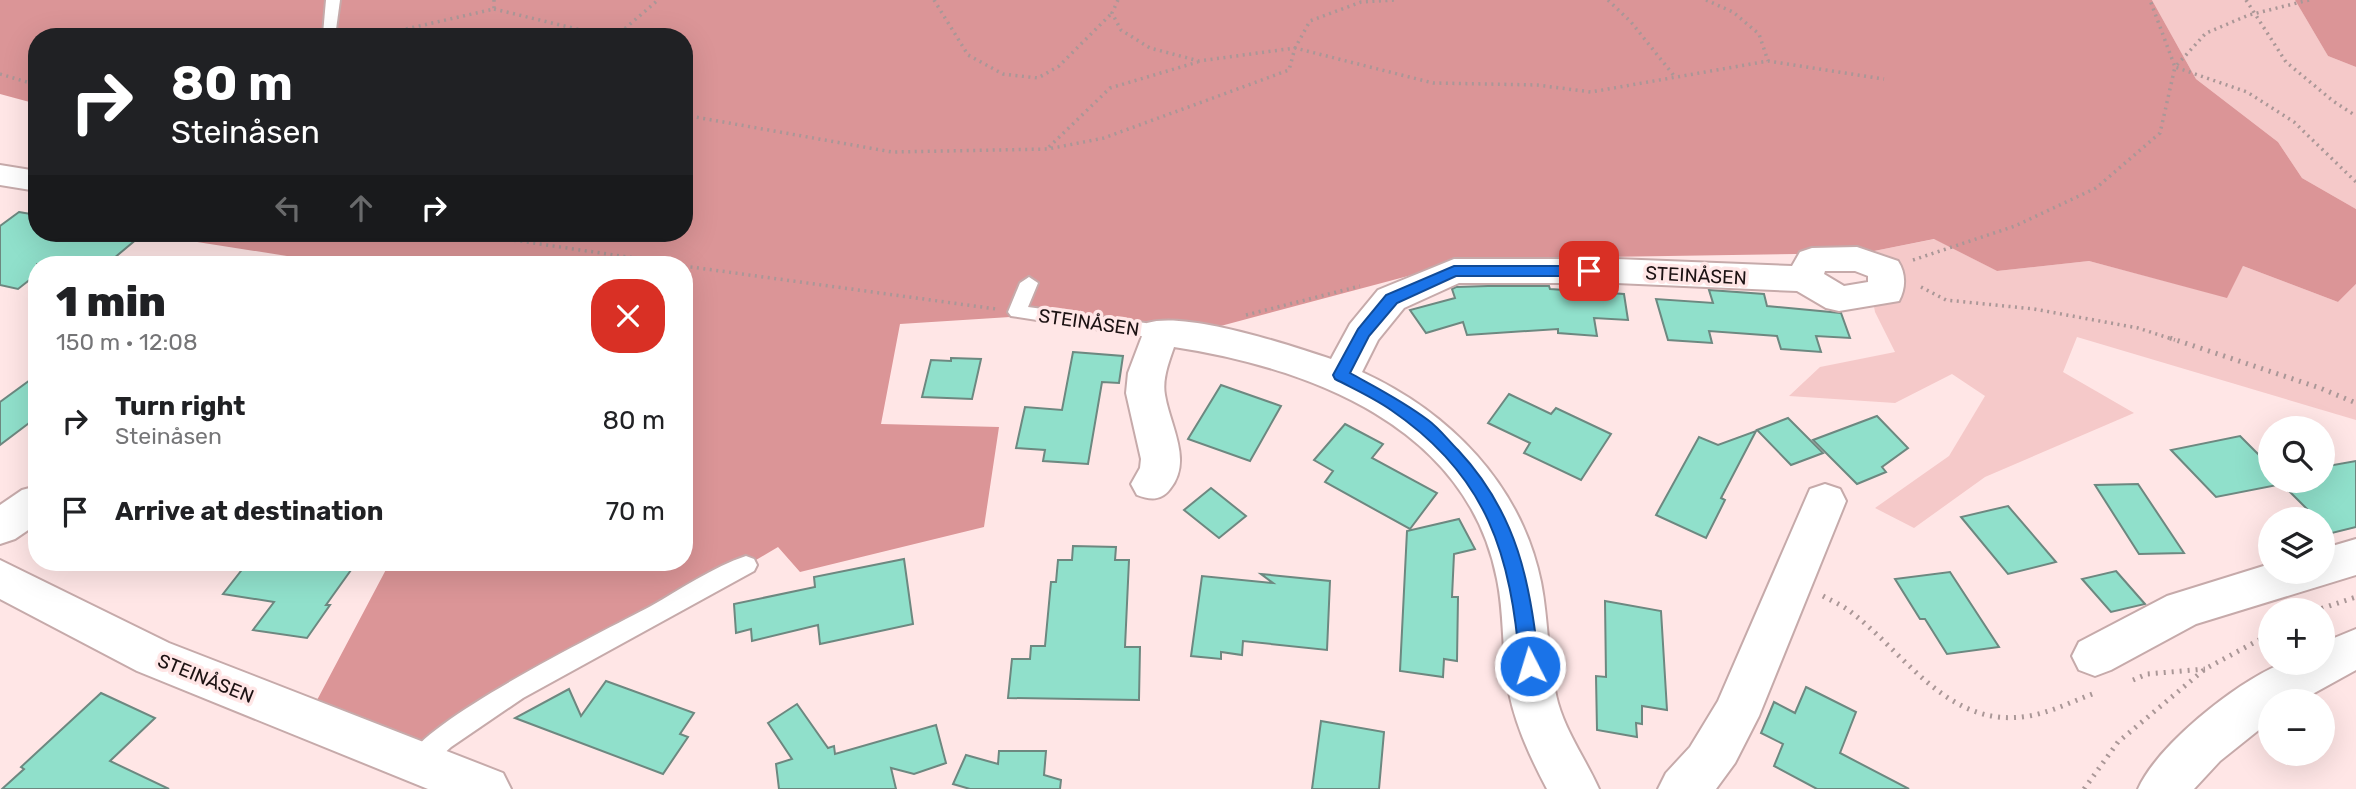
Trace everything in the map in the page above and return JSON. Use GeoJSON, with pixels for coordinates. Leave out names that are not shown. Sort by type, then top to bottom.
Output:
{"type":"FeatureCollection","features":[{"type":"Feature","properties":{"kind":"street"},"geometry":{"type":"LineString","coordinates":[[0,176],[28,180]]}},
{"type":"Feature","properties":{"kind":"street","name":"STEINÅSEN"},"geometry":{"type":"LineString","coordinates":[[1341,375],[1363,333],[1391,299],[1454,271],[1616,271],[1804,279],[1839,299],[1886,292],[1886,269]]}},
{"type":"Feature","properties":{"kind":"street","name":"STEINÅSEN"},"geometry":{"type":"LineString","coordinates":[[1151,484],[1160,473],[1161,459],[1145,393],[1147,373],[1160,332],[1264,349],[1341,375],[1395,404],[1425,426],[1470,474],[1503,530],[1516,567],[1525,614],[1532,691],[1539,717],[1557,761],[1574,789]]}},
{"type":"Feature","properties":{"kind":"street"},"geometry":{"type":"LineString","coordinates":[[1682,789],[1710,760],[1732,722],[1794,581],[1825,501]]}},
{"type":"Feature","properties":{"kind":"street"},"geometry":{"type":"LineString","coordinates":[[0,527],[28,508]]}},
{"type":"Feature","properties":{"kind":"street"},"geometry":{"type":"LineString","coordinates":[[2335,563],[2356,557]]}},
{"type":"Feature","properties":{"kind":"street","name":"STEINÅSEN"},"geometry":{"type":"LineString","coordinates":[[0,578],[153,657],[307,719],[419,760],[486,789]]}},
{"type":"Feature","properties":{"kind":"street"},"geometry":{"type":"LineString","coordinates":[[2105,677],[2183,609],[2265,584]]}},
{"type":"Feature","properties":{"kind":"street"},"geometry":{"type":"LineString","coordinates":[[2163,789],[2176,772],[2214,737],[2256,706],[2298,679],[2356,649]]}},
{"type":"Feature","properties":{"kind":"lane"},"geometry":{"type":"LineString","coordinates":[[331,28],[333,0]]}},
{"type":"Feature","properties":{"kind":"lane"},"geometry":{"type":"LineString","coordinates":[[1017,312],[1029,283]]}},
{"type":"Feature","properties":{"kind":"lane","name":"STEINÅSEN"},"geometry":{"type":"LineString","coordinates":[[1017,312],[1160,332]]}},
{"type":"Feature","properties":{"kind":"lane"},"geometry":{"type":"LineString","coordinates":[[419,760],[443,738],[515,691],[746,565]]}},
{"type":"Feature","properties":{"kind":"path"},"geometry":{"type":"LineString","coordinates":[[494,0],[494,9]]}},
{"type":"Feature","properties":{"kind":"path"},"geometry":{"type":"LineString","coordinates":[[624,28],[658,0]]}},
{"type":"Feature","properties":{"kind":"path"},"geometry":{"type":"LineString","coordinates":[[934,0],[968,55],[1003,74],[1038,78],[1059,66],[1112,13],[1118,0]]}},
{"type":"Feature","properties":{"kind":"path"},"geometry":{"type":"LineString","coordinates":[[1353,0],[1361,2]]}},
{"type":"Feature","properties":{"kind":"path"},"geometry":{"type":"LineString","coordinates":[[693,117],[892,152],[1048,149],[1104,138],[1289,70],[1295,48],[1310,21],[1361,2],[1394,0]]}},
{"type":"Feature","properties":{"kind":"path"},"geometry":{"type":"LineString","coordinates":[[1608,0],[1631,22],[1675,77]]}},
{"type":"Feature","properties":{"kind":"path"},"geometry":{"type":"LineString","coordinates":[[1706,0],[1734,12],[1759,34],[1768,61]]}},
{"type":"Feature","properties":{"kind":"path"},"geometry":{"type":"LineString","coordinates":[[2150,0],[2175,67]]}},
{"type":"Feature","properties":{"kind":"path"},"geometry":{"type":"LineString","coordinates":[[2246,0],[2286,62],[2333,101],[2356,116]]}},
{"type":"Feature","properties":{"kind":"path"},"geometry":{"type":"LineString","coordinates":[[1886,269],[2015,226],[2096,188],[2160,133],[2175,67],[2206,33],[2255,14],[2309,0]]}},
{"type":"Feature","properties":{"kind":"path"},"geometry":{"type":"LineString","coordinates":[[410,28],[494,9],[575,28]]}},
{"type":"Feature","properties":{"kind":"path"},"geometry":{"type":"LineString","coordinates":[[1112,13],[1121,30],[1150,48],[1199,61]]}},
{"type":"Feature","properties":{"kind":"path"},"geometry":{"type":"LineString","coordinates":[[1048,149],[1110,88],[1199,61],[1295,48],[1433,83],[1537,85],[1591,92],[1768,61],[1884,79]]}},
{"type":"Feature","properties":{"kind":"path"},"geometry":{"type":"LineString","coordinates":[[2175,67],[2247,92],[2294,122],[2356,182]]}},
{"type":"Feature","properties":{"kind":"path"},"geometry":{"type":"LineString","coordinates":[[0,74],[28,82]]}},
{"type":"Feature","properties":{"kind":"path"},"geometry":{"type":"LineString","coordinates":[[526,242],[621,256]]}},
{"type":"Feature","properties":{"kind":"path"},"geometry":{"type":"LineString","coordinates":[[693,267],[1017,312]]}},
{"type":"Feature","properties":{"kind":"path"},"geometry":{"type":"LineString","coordinates":[[1886,269],[1946,300],[2034,309],[2138,328],[2320,388],[2356,404]]}},
{"type":"Feature","properties":{"kind":"path"},"geometry":{"type":"LineString","coordinates":[[1794,581],[1851,611],[1923,682],[1953,702],[1988,714],[2018,717],[2046,711],[2105,677],[2205,669]]}},
{"type":"Feature","properties":{"kind":"path"},"geometry":{"type":"LineString","coordinates":[[2335,604],[2356,597]]}},
{"type":"Feature","properties":{"kind":"path"},"geometry":{"type":"LineString","coordinates":[[2084,789],[2118,742],[2205,669],[2258,640]]}},
{"type":"Feature","properties":{"kind":"shaded area"},"geometry":{"type":"Polygon","coordinates":[[[0,0],[2152,0],[2196,79],[2278,142],[2302,178],[2356,209],[2356,284],[2338,302],[2243,266],[2227,298],[2089,261],[1997,271],[1934,239],[1864,253],[1472,259],[1187,335],[1040,315],[900,324],[881,424],[999,427],[984,527],[800,572],[778,547],[419,760],[307,719],[385,571],[693,571],[693,256],[287,256],[197,242],[693,242],[693,28],[28,28],[28,102],[0,94],[0,0]]]}},
{"type":"Feature","properties":{"kind":"shaded area"},"geometry":{"type":"Polygon","coordinates":[[[2152,0],[2295,0],[2328,56],[2356,67],[2356,209],[2302,178],[2278,142],[2196,79],[2152,0]]]}},
{"type":"Feature","properties":{"kind":"shaded area"},"geometry":{"type":"Polygon","coordinates":[[[2295,0],[2356,0],[2356,67],[2328,56],[2295,0]]]}},
{"type":"Feature","properties":{"kind":"shaded area"},"geometry":{"type":"Polygon","coordinates":[[[1935,239],[1997,271],[2089,261],[2226,297],[2243,266],[2338,302],[2356,284],[2356,420],[2077,337],[2063,372],[2134,413],[1985,477],[1914,528],[1875,508],[1949,456],[1985,396],[1952,374],[1895,403],[1789,396],[1820,367],[1895,352],[1875,312],[1864,253],[1935,239]]]}},
{"type":"Feature","properties":{"kind":"building"},"geometry":{"type":"Polygon","coordinates":[[[19,212],[28,214],[28,242],[133,242],[117,256],[28,256],[28,281],[18,289],[0,285],[0,226],[19,212]]]}},
{"type":"Feature","properties":{"kind":"building"},"geometry":{"type":"Polygon","coordinates":[[[1549,286],[1550,289],[1624,294],[1628,320],[1594,318],[1597,336],[1558,333],[1558,329],[1467,335],[1463,322],[1426,333],[1410,310],[1455,298],[1452,289],[1456,287],[1549,286]]]}},
{"type":"Feature","properties":{"kind":"building"},"geometry":{"type":"Polygon","coordinates":[[[1709,290],[1764,294],[1767,306],[1841,313],[1850,338],[1816,336],[1821,352],[1781,349],[1777,336],[1709,331],[1712,343],[1668,340],[1656,299],[1713,303],[1709,290]]]}},
{"type":"Feature","properties":{"kind":"building"},"geometry":{"type":"Polygon","coordinates":[[[1073,352],[1123,356],[1119,383],[1102,382],[1088,464],[1043,461],[1045,450],[1016,448],[1025,407],[1062,410],[1073,352]]]}},
{"type":"Feature","properties":{"kind":"building"},"geometry":{"type":"Polygon","coordinates":[[[951,358],[981,359],[972,399],[922,397],[931,360],[951,361],[951,358]]]}},
{"type":"Feature","properties":{"kind":"building"},"geometry":{"type":"Polygon","coordinates":[[[28,382],[28,424],[0,445],[0,402],[28,382]]]}},
{"type":"Feature","properties":{"kind":"building"},"geometry":{"type":"Polygon","coordinates":[[[1221,385],[1281,406],[1250,461],[1188,439],[1221,385]]]}},
{"type":"Feature","properties":{"kind":"building"},"geometry":{"type":"Polygon","coordinates":[[[1509,394],[1551,414],[1556,408],[1611,434],[1581,480],[1524,453],[1530,443],[1488,423],[1509,394]]]}},
{"type":"Feature","properties":{"kind":"building"},"geometry":{"type":"Polygon","coordinates":[[[1877,416],[1908,448],[1882,467],[1886,472],[1857,484],[1813,440],[1877,416]]]}},
{"type":"Feature","properties":{"kind":"building"},"geometry":{"type":"Polygon","coordinates":[[[1788,418],[1823,453],[1791,465],[1757,430],[1788,418]]]}},
{"type":"Feature","properties":{"kind":"building"},"geometry":{"type":"Polygon","coordinates":[[[1345,424],[1383,444],[1372,458],[1437,493],[1410,529],[1325,482],[1333,471],[1314,460],[1345,424]]]}},
{"type":"Feature","properties":{"kind":"building"},"geometry":{"type":"Polygon","coordinates":[[[1756,431],[1721,498],[1725,500],[1706,538],[1656,515],[1699,437],[1718,445],[1756,431]]]}},
{"type":"Feature","properties":{"kind":"building"},"geometry":{"type":"Polygon","coordinates":[[[2240,436],[2258,454],[2258,489],[2216,497],[2171,450],[2240,436]]]}},
{"type":"Feature","properties":{"kind":"building"},"geometry":{"type":"Polygon","coordinates":[[[2356,461],[2356,527],[2335,532],[2335,507],[2305,507],[2291,493],[2335,493],[2335,465],[2356,461]]]}},
{"type":"Feature","properties":{"kind":"building"},"geometry":{"type":"Polygon","coordinates":[[[2138,484],[2184,553],[2139,554],[2095,485],[2138,484]]]}},
{"type":"Feature","properties":{"kind":"building"},"geometry":{"type":"Polygon","coordinates":[[[1211,488],[1246,516],[1219,538],[1184,510],[1211,488]]]}},
{"type":"Feature","properties":{"kind":"building"},"geometry":{"type":"Polygon","coordinates":[[[2008,506],[2056,562],[2008,574],[1961,517],[2008,506]]]}},
{"type":"Feature","properties":{"kind":"building"},"geometry":{"type":"Polygon","coordinates":[[[1459,519],[1475,549],[1454,554],[1452,597],[1458,597],[1457,661],[1444,659],[1443,677],[1400,671],[1407,531],[1459,519]]]}},
{"type":"Feature","properties":{"kind":"building"},"geometry":{"type":"Polygon","coordinates":[[[1073,546],[1116,547],[1115,560],[1129,560],[1125,647],[1140,647],[1139,700],[1008,698],[1012,659],[1030,659],[1031,646],[1045,646],[1051,582],[1056,582],[1058,560],[1072,560],[1073,546]]]}},
{"type":"Feature","properties":{"kind":"building"},"geometry":{"type":"Polygon","coordinates":[[[904,559],[913,624],[820,644],[818,625],[752,641],[751,629],[736,633],[734,604],[815,587],[814,577],[904,559]]]}},
{"type":"Feature","properties":{"kind":"building"},"geometry":{"type":"Polygon","coordinates":[[[241,571],[350,571],[307,638],[253,630],[274,602],[223,594],[241,571]]]}},
{"type":"Feature","properties":{"kind":"building"},"geometry":{"type":"Polygon","coordinates":[[[2116,571],[2145,604],[2111,612],[2082,579],[2116,571]]]}},
{"type":"Feature","properties":{"kind":"building"},"geometry":{"type":"Polygon","coordinates":[[[1950,572],[1999,647],[1947,654],[1925,619],[1920,619],[1895,579],[1950,572]]]}},
{"type":"Feature","properties":{"kind":"building"},"geometry":{"type":"Polygon","coordinates":[[[1261,574],[1330,581],[1327,650],[1243,641],[1242,655],[1221,652],[1221,659],[1191,656],[1202,576],[1273,583],[1261,574]]]}},
{"type":"Feature","properties":{"kind":"building"},"geometry":{"type":"Polygon","coordinates":[[[1605,601],[1661,611],[1667,710],[1642,706],[1642,724],[1636,723],[1637,737],[1597,730],[1596,676],[1606,677],[1605,601]]]}},
{"type":"Feature","properties":{"kind":"building"},"geometry":{"type":"Polygon","coordinates":[[[606,681],[694,713],[680,734],[688,737],[663,774],[515,718],[569,689],[581,716],[606,681]]]}},
{"type":"Feature","properties":{"kind":"building"},"geometry":{"type":"Polygon","coordinates":[[[1806,687],[1856,712],[1840,753],[1909,789],[1817,789],[1774,766],[1783,744],[1761,733],[1774,702],[1795,713],[1806,687]]]}},
{"type":"Feature","properties":{"kind":"building"},"geometry":{"type":"Polygon","coordinates":[[[101,693],[155,718],[110,761],[169,789],[2,789],[24,769],[21,767],[101,693]]]}},
{"type":"Feature","properties":{"kind":"building"},"geometry":{"type":"Polygon","coordinates":[[[797,704],[828,748],[834,746],[835,754],[936,725],[946,763],[914,774],[891,768],[896,789],[779,789],[776,764],[792,759],[768,723],[797,704]]]}},
{"type":"Feature","properties":{"kind":"building"},"geometry":{"type":"Polygon","coordinates":[[[1321,721],[1384,732],[1379,789],[1312,789],[1321,721]]]}},
{"type":"Feature","properties":{"kind":"building"},"geometry":{"type":"Polygon","coordinates":[[[999,751],[1046,751],[1044,775],[1061,780],[1060,789],[970,789],[953,784],[966,755],[998,764],[999,751]]]}},
{"type":"Feature","properties":{"kind":"route"},"geometry":{"type":"LineString","coordinates":[[1530,666],[1525,614],[1516,567],[1503,530],[1488,501],[1470,474],[1425,426],[1395,404],[1341,375],[1363,333],[1391,299],[1454,271],[1589,271]]}}]}
